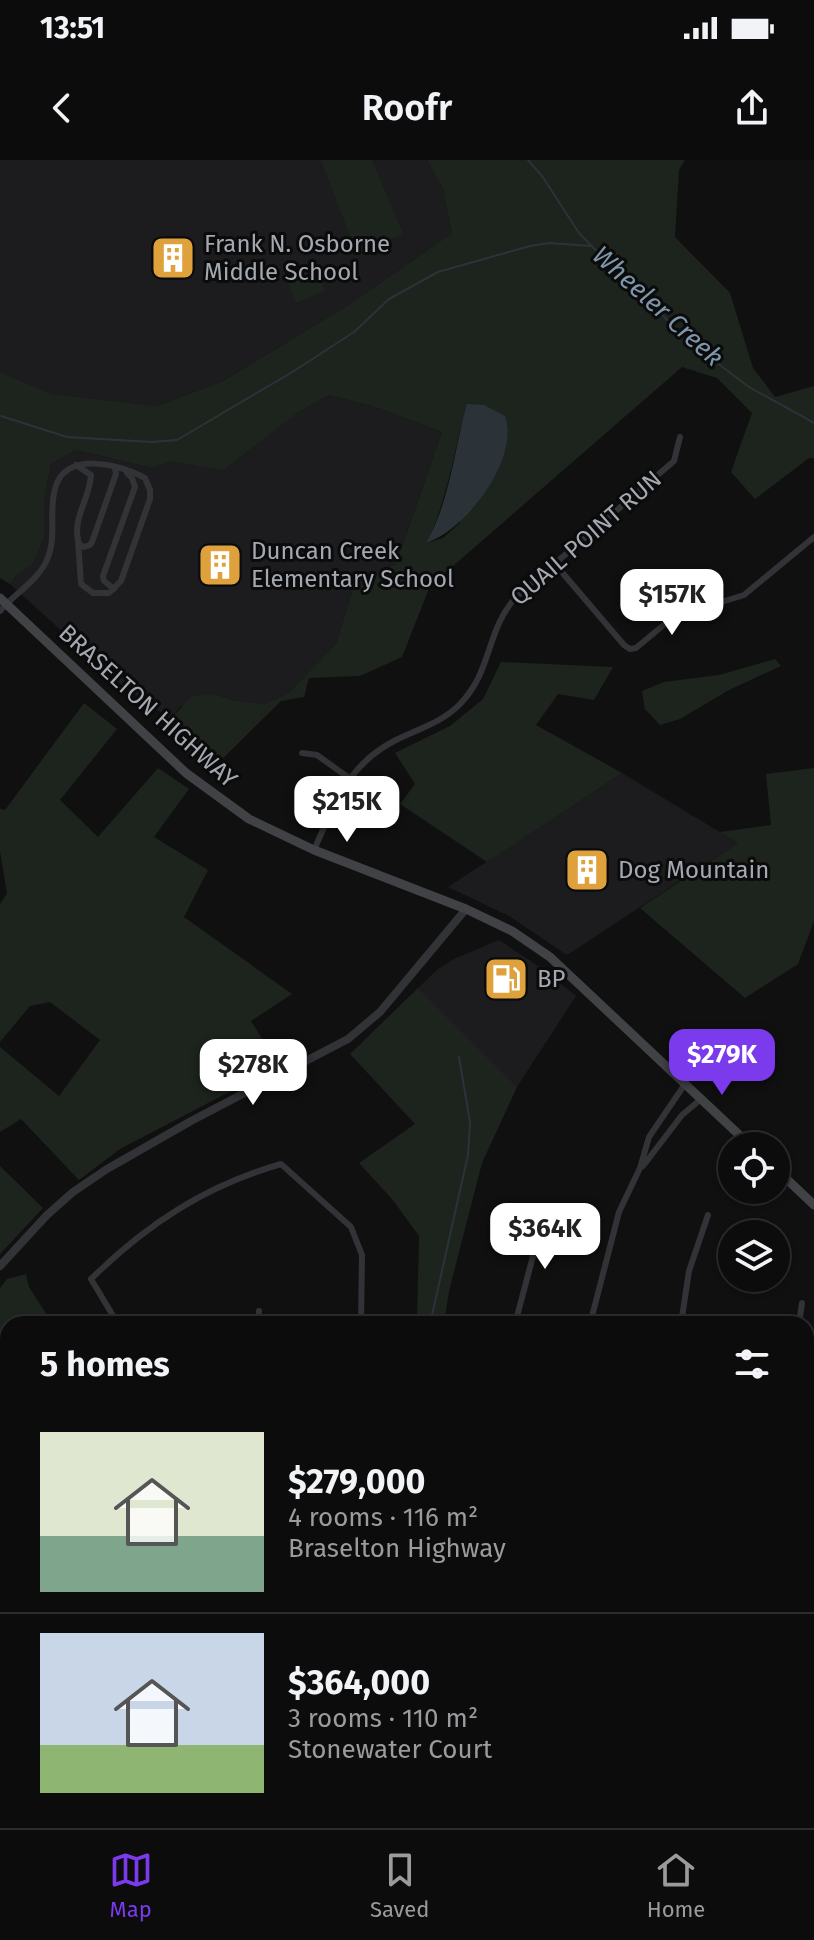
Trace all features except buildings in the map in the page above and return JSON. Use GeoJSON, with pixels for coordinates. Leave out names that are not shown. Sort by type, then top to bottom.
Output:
{"type":"FeatureCollection","features":[{"type":"Feature","properties":{"kind":"main road","name":"BRASELTON HIGHWAY"},"geometry":{"type":"LineString","coordinates":[[2,604],[186,773],[249,819],[314,850],[466,909],[512,931],[550,957],[736,1132]]}},
{"type":"Feature","properties":{"kind":"main road"},"geometry":{"type":"LineString","coordinates":[[790,1182],[814,1205]]}},
{"type":"Feature","properties":{"kind":"street","name":"QUAIL POINT RUN"},"geometry":{"type":"LineString","coordinates":[[314,850],[349,778],[360,764],[373,753],[443,718],[460,705],[482,672],[495,626],[504,610],[674,461],[680,437]]}},
{"type":"Feature","properties":{"kind":"street"},"geometry":{"type":"LineString","coordinates":[[2,604],[35,578],[46,562],[53,541],[55,486],[66,471],[76,465],[94,463],[128,471],[145,478],[149,484],[150,499],[121,581],[114,589],[101,595],[81,584],[77,523],[91,475],[76,465]]}},
{"type":"Feature","properties":{"kind":"street"},"geometry":{"type":"LineString","coordinates":[[78,540],[84,547],[90,545],[116,474],[115,469]]}},
{"type":"Feature","properties":{"kind":"street"},"geometry":{"type":"LineString","coordinates":[[114,589],[104,581],[103,576],[135,487],[128,471]]}},
{"type":"Feature","properties":{"kind":"street"},"geometry":{"type":"LineString","coordinates":[[555,564],[624,645],[633,649],[683,614],[744,595],[814,537]]}},
{"type":"Feature","properties":{"kind":"street"},"geometry":{"type":"LineString","coordinates":[[302,753],[317,755],[349,778]]}},
{"type":"Feature","properties":{"kind":"street"},"geometry":{"type":"LineString","coordinates":[[0,1266],[47,1215],[73,1192],[107,1169],[348,1039],[380,1012],[466,909]]}},
{"type":"Feature","properties":{"kind":"street"},"geometry":{"type":"LineString","coordinates":[[592,1316],[619,1212],[640,1168],[649,1137],[685,1084]]}},
{"type":"Feature","properties":{"kind":"street"},"geometry":{"type":"LineString","coordinates":[[640,1168],[682,1115],[701,1099]]}},
{"type":"Feature","properties":{"kind":"street"},"geometry":{"type":"LineString","coordinates":[[113,1316],[91,1279],[127,1244],[155,1223],[203,1195],[248,1173],[281,1164],[351,1227],[362,1255],[361,1316]]}},
{"type":"Feature","properties":{"kind":"street"},"geometry":{"type":"LineString","coordinates":[[517,1316],[545,1211]]}},
{"type":"Feature","properties":{"kind":"street"},"geometry":{"type":"LineString","coordinates":[[682,1316],[689,1271],[708,1215]]}},
{"type":"Feature","properties":{"kind":"street"},"geometry":{"type":"LineString","coordinates":[[800,1316],[802,1303]]}},
{"type":"Feature","properties":{"kind":"street"},"geometry":{"type":"LineString","coordinates":[[259,1311],[259,1316]]}},
{"type":"Feature","properties":{"kind":"shaded area"},"geometry":{"type":"Polygon","coordinates":[[[0,160],[427,160],[443,189],[452,233],[350,304],[223,381],[157,406],[50,394],[0,372],[0,160]]]}},
{"type":"Feature","properties":{"kind":"shaded area"},"geometry":{"type":"Polygon","coordinates":[[[321,160],[372,160],[403,234],[357,254],[321,160]]]}},
{"type":"Feature","properties":{"kind":"shaded area"},"geometry":{"type":"Polygon","coordinates":[[[427,160],[685,160],[679,170],[675,237],[730,293],[753,368],[775,397],[814,386],[814,458],[809,458],[755,499],[731,472],[752,413],[717,378],[682,367],[430,586],[402,657],[360,676],[309,678],[304,697],[281,701],[208,773],[178,742],[170,719],[192,696],[213,694],[264,704],[288,694],[336,644],[357,575],[366,577],[396,564],[442,432],[375,407],[329,395],[297,413],[223,470],[172,461],[152,468],[76,450],[51,464],[44,499],[44,537],[33,564],[10,584],[0,578],[0,372],[51,394],[157,406],[223,381],[350,304],[452,233],[443,189],[427,160]],[[461,426],[443,500],[427,543],[443,538],[460,523],[461,426]]]}},
{"type":"Feature","properties":{"kind":"shaded area"},"geometry":{"type":"Polygon","coordinates":[[[315,267],[325,291],[296,303],[286,279],[315,267]]]}},
{"type":"Feature","properties":{"kind":"shaded area"},"geometry":{"type":"Polygon","coordinates":[[[329,395],[375,407],[442,432],[396,564],[366,577],[357,575],[336,644],[288,695],[264,704],[213,694],[181,706],[170,719],[118,682],[10,584],[33,564],[44,537],[44,499],[51,464],[76,450],[152,468],[297,413],[329,395]]]}},
{"type":"Feature","properties":{"kind":"shaded area"},"geometry":{"type":"Polygon","coordinates":[[[467,404],[484,405],[505,416],[508,433],[505,452],[497,472],[473,508],[441,536],[426,543],[441,510],[467,404]]]}},
{"type":"Feature","properties":{"kind":"shaded area"},"geometry":{"type":"Polygon","coordinates":[[[775,659],[781,666],[729,690],[680,719],[660,725],[645,709],[642,691],[664,682],[719,675],[775,659]]]}},
{"type":"Feature","properties":{"kind":"shaded area"},"geometry":{"type":"Polygon","coordinates":[[[501,662],[613,667],[594,700],[558,694],[536,725],[622,773],[487,862],[400,804],[415,784],[395,753],[450,726],[483,699],[501,662]]]}},
{"type":"Feature","properties":{"kind":"shaded area"},"geometry":{"type":"Polygon","coordinates":[[[84,703],[117,729],[60,800],[98,837],[158,768],[189,789],[154,837],[208,870],[184,917],[292,994],[251,1021],[279,1066],[120,1149],[79,1180],[21,1119],[0,1132],[0,1047],[59,1096],[100,1040],[50,1002],[30,1006],[0,1042],[0,904],[7,893],[0,851],[0,809],[5,810],[84,703]]]}},
{"type":"Feature","properties":{"kind":"shaded area"},"geometry":{"type":"Polygon","coordinates":[[[814,768],[814,921],[798,964],[745,998],[640,908],[738,843],[720,832],[771,825],[766,774],[814,768]]]}},
{"type":"Feature","properties":{"kind":"shaded area"},"geometry":{"type":"Polygon","coordinates":[[[622,773],[738,843],[567,955],[509,916],[448,887],[622,773]]]}},
{"type":"Feature","properties":{"kind":"shaded area"},"geometry":{"type":"Polygon","coordinates":[[[499,940],[576,996],[517,1087],[418,988],[438,969],[456,958],[499,940]]]}},
{"type":"Feature","properties":{"kind":"shaded area"},"geometry":{"type":"Polygon","coordinates":[[[418,988],[517,1087],[482,1163],[445,1316],[417,1316],[419,1236],[392,1199],[359,1163],[415,1124],[350,1054],[418,988]]]}},
{"type":"Feature","properties":{"kind":"shaded area"},"geometry":{"type":"Polygon","coordinates":[[[0,1166],[43,1208],[0,1254],[0,1166]]]}},
{"type":"Feature","properties":{"kind":"shaded area"},"geometry":{"type":"Polygon","coordinates":[[[26,1274],[29,1287],[48,1316],[0,1316],[0,1288],[7,1279],[26,1274]]]}},
{"type":"Feature","properties":{"kind":"waterway","name":"Wheeler Creek"},"geometry":{"type":"LineString","coordinates":[[528,160],[579,233],[642,298],[749,387],[814,423]]}},
{"type":"Feature","properties":{"kind":"waterway"},"geometry":{"type":"LineString","coordinates":[[1,416],[67,437],[152,442],[177,440],[294,371],[354,332],[389,299],[438,272],[530,246],[549,243],[590,246]]}},
{"type":"Feature","properties":{"kind":"waterway"},"geometry":{"type":"LineString","coordinates":[[432,1316],[468,1155],[470,1122],[459,1057]]}},
{"type":"Feature","properties":{"kind":"place","name":"Frank N. Osborne Middle School"},"geometry":{"type":"Point","coordinates":[173,258]}},
{"type":"Feature","properties":{"kind":"place","name":"Duncan Creek Elementary School"},"geometry":{"type":"Point","coordinates":[220,565]}},
{"type":"Feature","properties":{"kind":"place","name":"Dog Mountain"},"geometry":{"type":"Point","coordinates":[587,870]}},
{"type":"Feature","properties":{"kind":"place","name":"BP"},"geometry":{"type":"Point","coordinates":[506,979]}}]}
